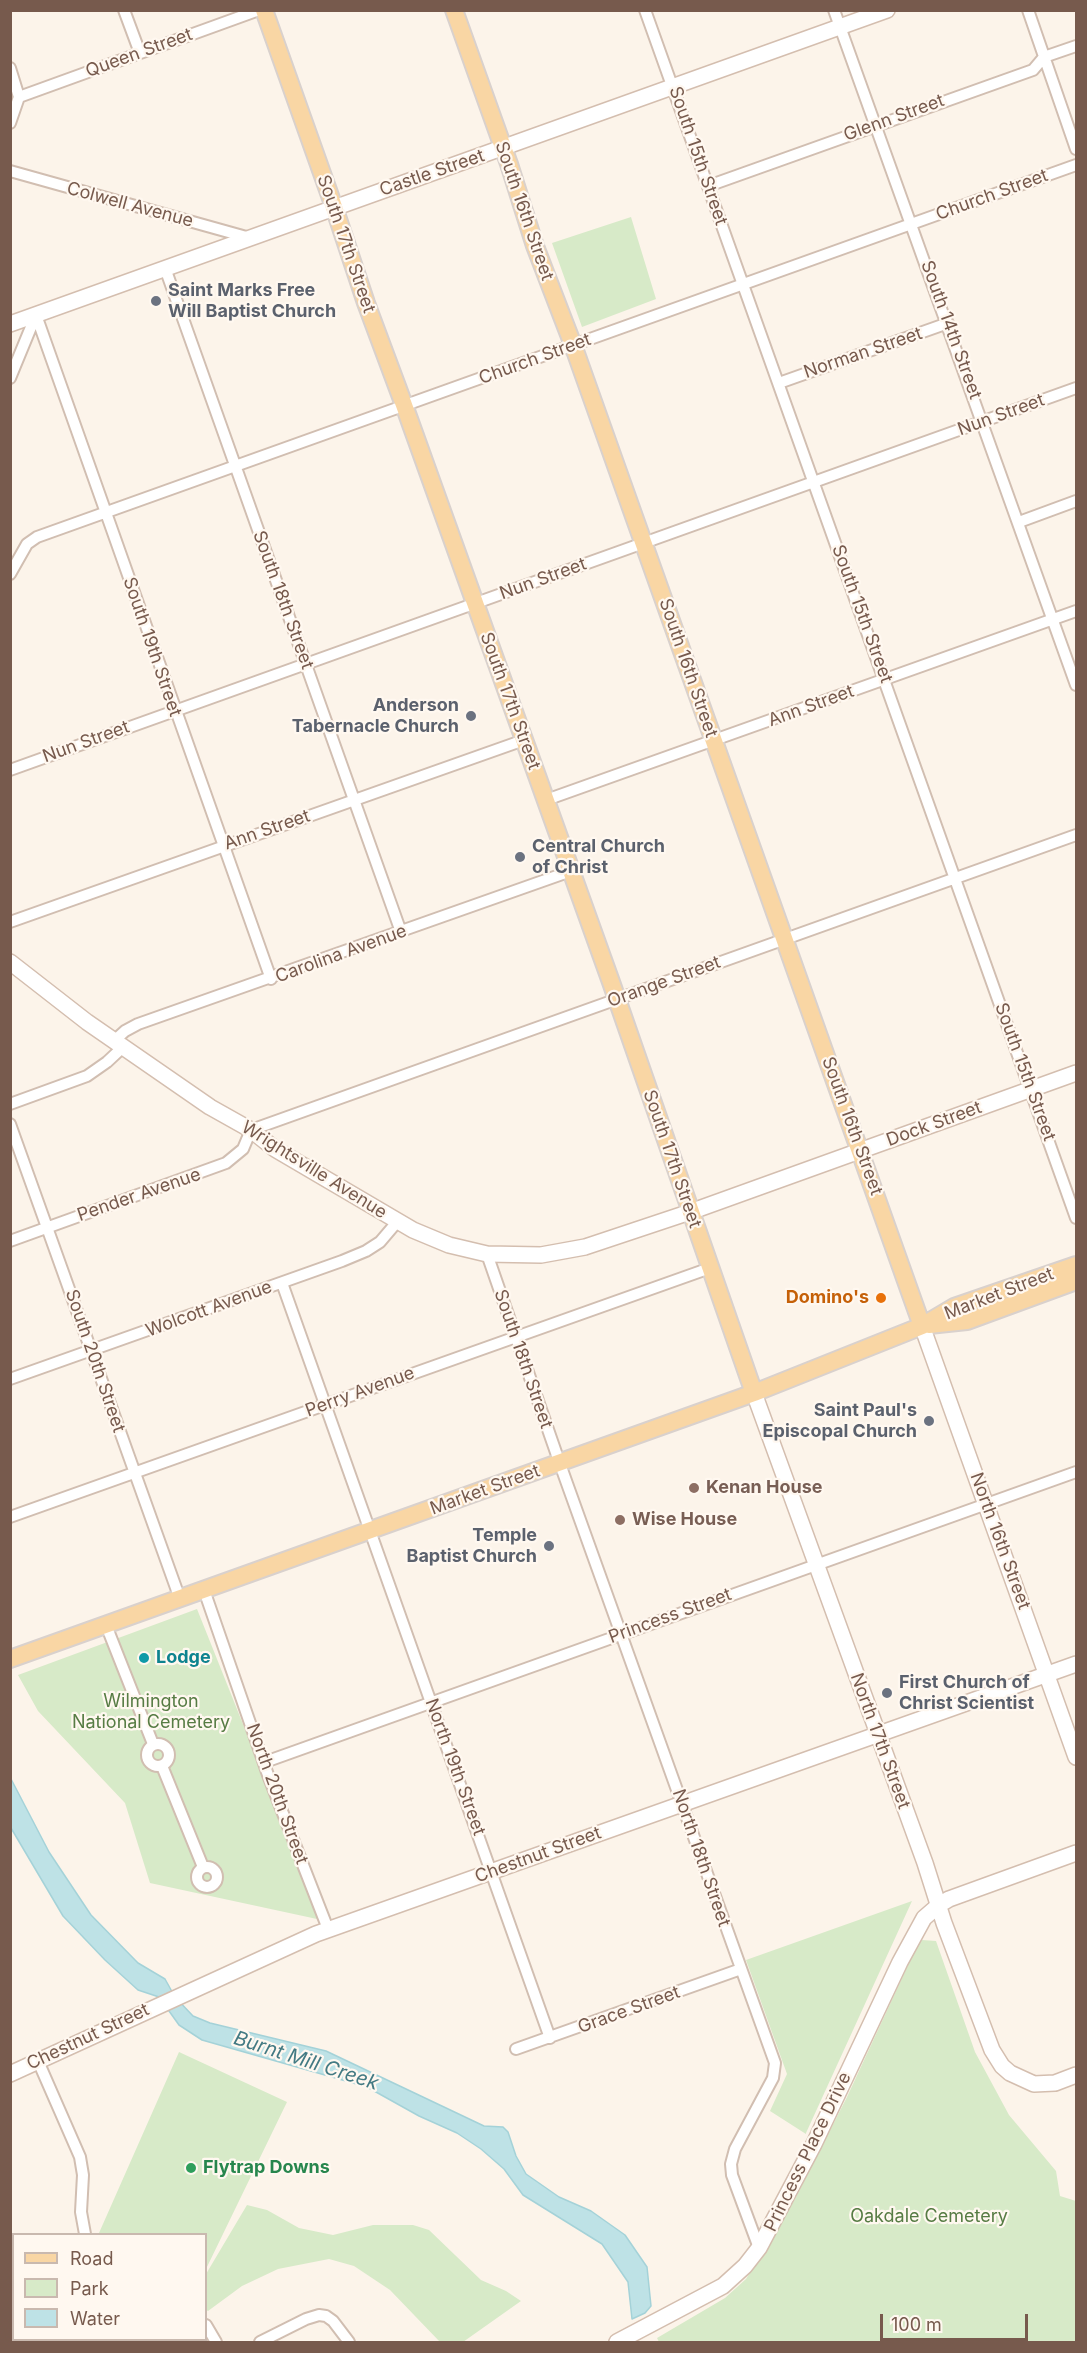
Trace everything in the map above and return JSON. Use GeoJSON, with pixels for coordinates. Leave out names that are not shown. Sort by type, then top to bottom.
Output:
{"type":"FeatureCollection","features":[{"type":"Feature","properties":{"kind":"main road","name":"South 17th Street"},"geometry":{"type":"LineString","coordinates":[[264,10],[366,303],[617,999],[754,1392]]}},
{"type":"Feature","properties":{"kind":"main road","name":"South 16th Street"},"geometry":{"type":"LineString","coordinates":[[454,10],[535,246],[644,542],[922,1326]]}},
{"type":"Feature","properties":{"kind":"main road","name":"Market Street"},"geometry":{"type":"LineString","coordinates":[[10,1659],[560,1464],[754,1392],[922,1326],[954,1307],[1077,1264]]}},
{"type":"Feature","properties":{"kind":"main road","name":"Market Street"},"geometry":{"type":"LineString","coordinates":[[922,1326],[967,1321],[1077,1281]]}},
{"type":"Feature","properties":{"kind":"street"},"geometry":{"type":"LineString","coordinates":[[124,10],[140,53]]}},
{"type":"Feature","properties":{"kind":"street","name":"Queen Street"},"geometry":{"type":"LineString","coordinates":[[19,97],[259,10]]}},
{"type":"Feature","properties":{"kind":"street","name":"South 15th Street"},"geometry":{"type":"LineString","coordinates":[[645,10],[1077,1218]]}},
{"type":"Feature","properties":{"kind":"street","name":"South 14th Street"},"geometry":{"type":"LineString","coordinates":[[834,10],[1077,685]]}},
{"type":"Feature","properties":{"kind":"street","name":"Castle Street"},"geometry":{"type":"LineString","coordinates":[[10,324],[887,10]]}},
{"type":"Feature","properties":{"kind":"street"},"geometry":{"type":"LineString","coordinates":[[1028,10],[1077,149]]}},
{"type":"Feature","properties":{"kind":"street","name":"Glenn Street"},"geometry":{"type":"LineString","coordinates":[[708,186],[876,124],[1033,70],[1044,57],[1077,46]]}},
{"type":"Feature","properties":{"kind":"street"},"geometry":{"type":"LineString","coordinates":[[10,68],[19,97],[10,123]]}},
{"type":"Feature","properties":{"kind":"street","name":"Church Street"},"geometry":{"type":"LineString","coordinates":[[10,574],[30,541],[1077,165]]}},
{"type":"Feature","properties":{"kind":"street","name":"Colwell Avenue"},"geometry":{"type":"LineString","coordinates":[[10,171],[250,238]]}},
{"type":"Feature","properties":{"kind":"street","name":"South 18th Street"},"geometry":{"type":"LineString","coordinates":[[165,268],[401,932]]}},
{"type":"Feature","properties":{"kind":"street"},"geometry":{"type":"LineString","coordinates":[[10,378],[36,315]]}},
{"type":"Feature","properties":{"kind":"street","name":"South 19th Street"},"geometry":{"type":"LineString","coordinates":[[36,315],[271,979]]}},
{"type":"Feature","properties":{"kind":"street","name":"Norman Street"},"geometry":{"type":"LineString","coordinates":[[778,383],[948,323]]}},
{"type":"Feature","properties":{"kind":"street","name":"Nun Street"},"geometry":{"type":"LineString","coordinates":[[10,770],[813,480],[1077,388]]}},
{"type":"Feature","properties":{"kind":"street"},"geometry":{"type":"LineString","coordinates":[[1019,522],[1077,501]]}},
{"type":"Feature","properties":{"kind":"street","name":"Ann Street"},"geometry":{"type":"LineString","coordinates":[[546,800],[1077,611]]}},
{"type":"Feature","properties":{"kind":"street","name":"Ann Street"},"geometry":{"type":"LineString","coordinates":[[10,922],[524,741]]}},
{"type":"Feature","properties":{"kind":"street","name":"Orange Street"},"geometry":{"type":"LineString","coordinates":[[251,1130],[1077,835]]}},
{"type":"Feature","properties":{"kind":"street","name":"Carolina Avenue"},"geometry":{"type":"LineString","coordinates":[[10,1104],[87,1076],[107,1062],[125,1031],[138,1024],[271,979],[571,871]]}},
{"type":"Feature","properties":{"kind":"street","name":"Wrightsville Avenue"},"geometry":{"type":"LineString","coordinates":[[10,962],[118,1044],[210,1107],[251,1130],[274,1149],[397,1222],[441,1242],[487,1254],[541,1255],[585,1247],[690,1212]]}},
{"type":"Feature","properties":{"kind":"street","name":"Dock Street"},"geometry":{"type":"LineString","coordinates":[[690,1212],[1077,1073]]}},
{"type":"Feature","properties":{"kind":"street","name":"South 20th Street"},"geometry":{"type":"LineString","coordinates":[[10,1124],[180,1599]]}},
{"type":"Feature","properties":{"kind":"street","name":"Pender Avenue"},"geometry":{"type":"LineString","coordinates":[[10,1241],[226,1163],[243,1149],[251,1130]]}},
{"type":"Feature","properties":{"kind":"street","name":"Wolcott Avenue"},"geometry":{"type":"LineString","coordinates":[[10,1379],[366,1251],[387,1236],[397,1222]]}},
{"type":"Feature","properties":{"kind":"street","name":"South 18th Street"},"geometry":{"type":"LineString","coordinates":[[487,1254],[560,1464]]}},
{"type":"Feature","properties":{"kind":"street","name":"Perry Avenue"},"geometry":{"type":"LineString","coordinates":[[10,1517],[710,1268]]}},
{"type":"Feature","properties":{"kind":"street"},"geometry":{"type":"LineString","coordinates":[[282,1283],[369,1531]]}},
{"type":"Feature","properties":{"kind":"street","name":"North 16th Street"},"geometry":{"type":"LineString","coordinates":[[922,1326],[1077,1756]]}},
{"type":"Feature","properties":{"kind":"street","name":"North 17th Street"},"geometry":{"type":"LineString","coordinates":[[754,1392],[986,2038],[1002,2066],[1020,2079],[1044,2084],[1077,2075]]}},
{"type":"Feature","properties":{"kind":"street","name":"North 18th Street"},"geometry":{"type":"LineString","coordinates":[[560,1464],[775,2063],[773,2078],[735,2149],[731,2164],[732,2175],[759,2248]]}},
{"type":"Feature","properties":{"kind":"street","name":"Princess Street"},"geometry":{"type":"LineString","coordinates":[[265,1762],[1077,1472]]}},
{"type":"Feature","properties":{"kind":"street","name":"North 19th Street"},"geometry":{"type":"LineString","coordinates":[[369,1531],[550,2038]]}},
{"type":"Feature","properties":{"kind":"street","name":"North 20th Street"},"geometry":{"type":"LineString","coordinates":[[204,1590],[296,1850],[328,1929]]}},
{"type":"Feature","properties":{"kind":"street"},"geometry":{"type":"LineString","coordinates":[[106,1625],[153,1744]]}},
{"type":"Feature","properties":{"kind":"street","name":"Chestnut Street"},"geometry":{"type":"LineString","coordinates":[[10,2074],[328,1929],[1077,1664]]}},
{"type":"Feature","properties":{"kind":"street"},"geometry":{"type":"LineString","coordinates":[[153,1744],[164,1745],[168,1750],[169,1758],[162,1766],[150,1764],[146,1757],[147,1749],[153,1744]]}},
{"type":"Feature","properties":{"kind":"street"},"geometry":{"type":"LineString","coordinates":[[162,1766],[203,1867]]}},
{"type":"Feature","properties":{"kind":"street"},"geometry":{"type":"LineString","coordinates":[[939,1905],[1077,1853]]}},
{"type":"Feature","properties":{"kind":"street","name":"Princess Place Drive"},"geometry":{"type":"LineString","coordinates":[[616,2343],[723,2286],[745,2266],[759,2248],[814,2144],[911,1939],[924,1918],[939,1905]]}},
{"type":"Feature","properties":{"kind":"street","name":"Grace Street"},"geometry":{"type":"LineString","coordinates":[[516,2049],[741,1970]]}},
{"type":"Feature","properties":{"kind":"street"},"geometry":{"type":"LineString","coordinates":[[38,2061],[80,2157],[83,2175],[81,2212],[85,2233]]}},
{"type":"Feature","properties":{"kind":"street"},"geometry":{"type":"LineString","coordinates":[[260,2343],[306,2319],[319,2315],[326,2316],[333,2321],[349,2343]]}},
{"type":"Feature","properties":{"kind":"street"},"geometry":{"type":"LineString","coordinates":[[207,2327],[216,2343]]}},
{"type":"Feature","properties":{"kind":"green space"},"geometry":{"type":"Polygon","coordinates":[[[631,217],[656,299],[582,327],[552,243],[631,217]]]}},
{"type":"Feature","properties":{"kind":"green space","name":"Wilmington National Cemetery"},"geometry":{"type":"Polygon","coordinates":[[[197,1609],[320,1917],[317,1919],[150,1883],[125,1803],[38,1711],[18,1675],[197,1609]]]}},
{"type":"Feature","properties":{"kind":"green space"},"geometry":{"type":"Polygon","coordinates":[[[912,1901],[806,2134],[770,2111],[787,2074],[746,1960],[912,1901]]]}},
{"type":"Feature","properties":{"kind":"green space","name":"Oakdale Cemetery"},"geometry":{"type":"Polygon","coordinates":[[[922,1940],[936,1941],[975,2052],[1009,2115],[1056,2171],[1060,2196],[1076,2201],[1076,2342],[659,2342],[657,2338],[725,2298],[746,2279],[795,2199],[847,2097],[915,1950],[922,1940]]]}},
{"type":"Feature","properties":{"kind":"green space","name":"Flytrap Downs"},"geometry":{"type":"Polygon","coordinates":[[[179,2052],[287,2102],[207,2267],[207,2233],[99,2233],[179,2052]]]}},
{"type":"Feature","properties":{"kind":"green space"},"geometry":{"type":"Polygon","coordinates":[[[247,2205],[267,2210],[299,2228],[333,2235],[373,2225],[413,2225],[429,2230],[481,2280],[506,2291],[521,2301],[463,2342],[440,2342],[390,2290],[354,2266],[329,2259],[278,2269],[242,2286],[208,2311],[207,2272],[247,2205]]]}},
{"type":"Feature","properties":{"kind":"water","name":"Burnt Mill Creek"},"geometry":{"type":"Polygon","coordinates":[[[10,1777],[49,1852],[91,1915],[138,1963],[165,1979],[175,1997],[193,2016],[210,2023],[326,2051],[484,2126],[503,2127],[508,2132],[516,2156],[526,2174],[559,2197],[591,2211],[625,2235],[647,2267],[651,2306],[645,2313],[632,2319],[628,2282],[602,2244],[523,2195],[504,2169],[481,2149],[457,2133],[419,2116],[367,2087],[202,2040],[179,2025],[159,1997],[138,1990],[105,1960],[63,1916],[11,1828],[10,1777]]]}},
{"type":"Feature","properties":{"kind":"place","name":"Saint Marks Free Will Baptist Church"},"geometry":{"type":"Point","coordinates":[156,301]}},
{"type":"Feature","properties":{"kind":"place","name":"Anderson Tabernacle Church"},"geometry":{"type":"Point","coordinates":[471,716]}},
{"type":"Feature","properties":{"kind":"place","name":"Central Church of Christ"},"geometry":{"type":"Point","coordinates":[520,857]}},
{"type":"Feature","properties":{"kind":"place","name":"Domino's"},"geometry":{"type":"Point","coordinates":[881,1298]}},
{"type":"Feature","properties":{"kind":"place","name":"Saint Paul's Episcopal Church"},"geometry":{"type":"Point","coordinates":[929,1421]}},
{"type":"Feature","properties":{"kind":"place","name":"Kenan House"},"geometry":{"type":"Point","coordinates":[694,1488]}},
{"type":"Feature","properties":{"kind":"place","name":"Wise House"},"geometry":{"type":"Point","coordinates":[620,1520]}},
{"type":"Feature","properties":{"kind":"place","name":"Temple Baptist Church"},"geometry":{"type":"Point","coordinates":[549,1546]}},
{"type":"Feature","properties":{"kind":"place","name":"Lodge"},"geometry":{"type":"Point","coordinates":[144,1658]}},
{"type":"Feature","properties":{"kind":"place","name":"First Church of Christ Scientist"},"geometry":{"type":"Point","coordinates":[887,1693]}},
{"type":"Feature","properties":{"kind":"place","name":"Flytrap Downs"},"geometry":{"type":"Point","coordinates":[191,2168]}}]}
